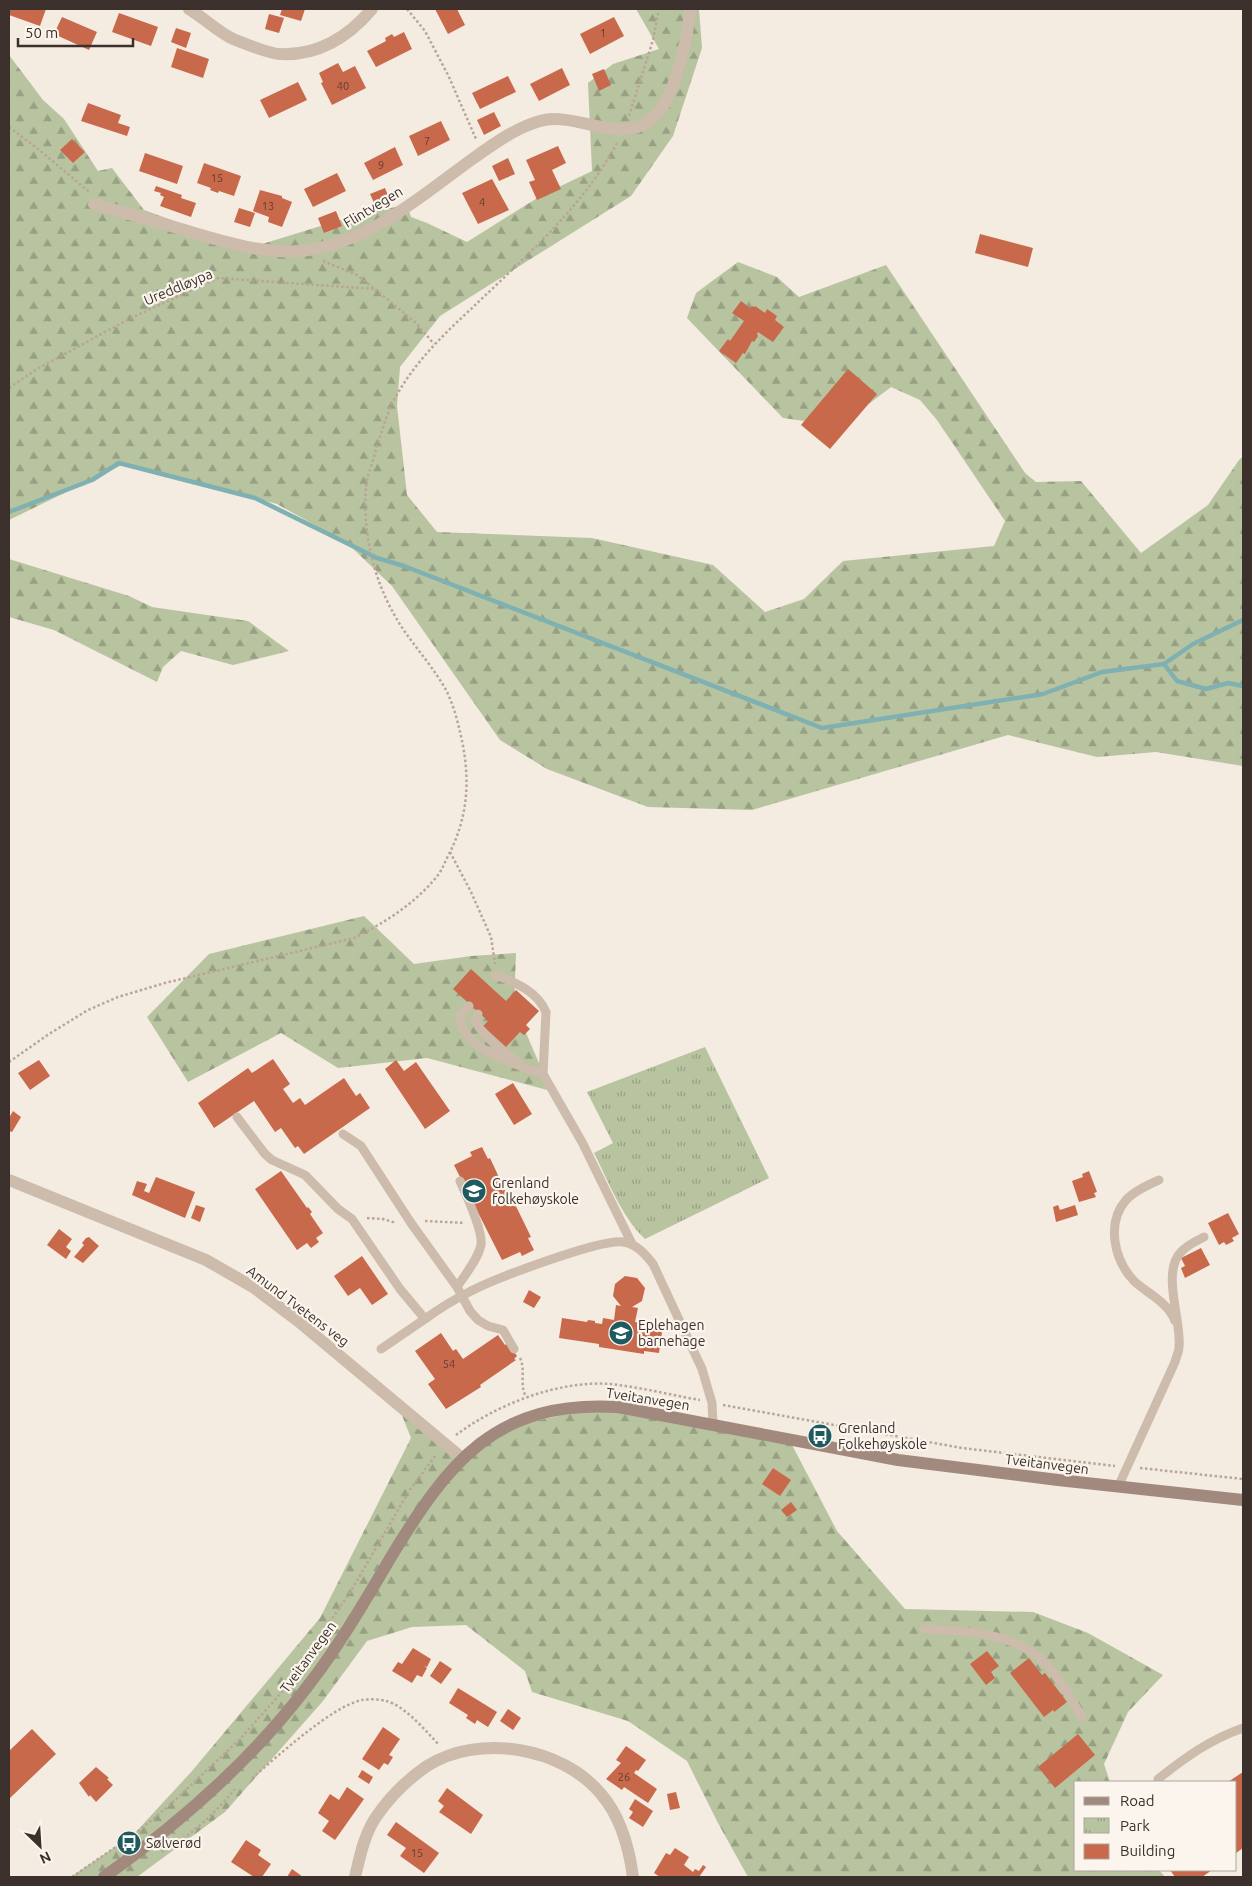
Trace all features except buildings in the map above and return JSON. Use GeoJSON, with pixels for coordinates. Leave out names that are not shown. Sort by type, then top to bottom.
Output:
{"type":"FeatureCollection","features":[{"type":"Feature","properties":{"kind":"main road","name":"Tveitanvegen"},"geometry":{"type":"LineString","coordinates":[[104,1877],[189,1812],[239,1765],[286,1713],[328,1659],[434,1491],[462,1458],[493,1434],[536,1414],[588,1405],[618,1407],[898,1460],[1243,1500]]}},
{"type":"Feature","properties":{"kind":"street"},"geometry":{"type":"LineString","coordinates":[[189,9],[233,38],[278,54],[304,54],[339,40],[360,24],[372,9]]}},
{"type":"Feature","properties":{"kind":"street","name":"Flintvegen"},"geometry":{"type":"LineString","coordinates":[[94,204],[246,247],[306,251],[345,242],[371,230],[495,142],[540,121],[560,118],[588,123],[610,130],[630,129],[648,122],[664,105],[674,81],[690,9]]}},
{"type":"Feature","properties":{"kind":"street","name":"Amund Tvetens veg"},"geometry":{"type":"LineString","coordinates":[[9,1180],[206,1260],[253,1286],[298,1321],[462,1458]]}},
{"type":"Feature","properties":{"kind":"street"},"geometry":{"type":"LineString","coordinates":[[355,1877],[362,1847],[376,1817],[401,1787],[428,1766],[449,1756],[482,1748],[510,1749],[535,1753],[560,1762],[583,1777],[601,1794],[620,1824],[630,1855],[633,1877]]}},
{"type":"Feature","properties":{"kind":"lane"},"geometry":{"type":"LineString","coordinates":[[496,975],[521,985],[542,1005],[546,1012],[543,1074],[582,1142],[632,1244]]}},
{"type":"Feature","properties":{"kind":"lane"},"geometry":{"type":"LineString","coordinates":[[469,1006],[460,1015],[460,1021],[465,1034],[511,1064],[543,1074]]}},
{"type":"Feature","properties":{"kind":"lane"},"geometry":{"type":"LineString","coordinates":[[478,1014],[475,1020],[477,1025],[523,1067]]}},
{"type":"Feature","properties":{"kind":"lane"},"geometry":{"type":"LineString","coordinates":[[237,1117],[265,1154],[272,1160],[305,1175],[338,1209],[352,1219],[400,1289],[425,1319]]}},
{"type":"Feature","properties":{"kind":"lane"},"geometry":{"type":"LineString","coordinates":[[343,1134],[361,1146],[407,1216],[457,1286],[470,1311],[478,1320],[488,1326],[503,1330],[514,1349]]}},
{"type":"Feature","properties":{"kind":"lane"},"geometry":{"type":"LineString","coordinates":[[1159,1180],[1127,1198],[1117,1212],[1114,1225],[1115,1243],[1126,1270],[1134,1281],[1162,1303],[1173,1316],[1179,1331]]}},
{"type":"Feature","properties":{"kind":"lane"},"geometry":{"type":"LineString","coordinates":[[457,1286],[481,1245],[480,1234],[460,1181]]}},
{"type":"Feature","properties":{"kind":"lane"},"geometry":{"type":"LineString","coordinates":[[1118,1487],[1175,1362],[1180,1347],[1173,1281],[1175,1262],[1180,1252],[1204,1237]]}},
{"type":"Feature","properties":{"kind":"lane"},"geometry":{"type":"LineString","coordinates":[[381,1349],[462,1296],[512,1274],[580,1251],[621,1241],[632,1244],[645,1254],[653,1264],[702,1369],[712,1402],[713,1425]]}},
{"type":"Feature","properties":{"kind":"lane"},"geometry":{"type":"LineString","coordinates":[[924,1629],[946,1630],[994,1637],[1032,1651],[1054,1673],[1082,1717]]}},
{"type":"Feature","properties":{"kind":"lane"},"geometry":{"type":"LineString","coordinates":[[1158,1779],[1194,1751],[1216,1738],[1243,1728]]}},
{"type":"Feature","properties":{"kind":"path"},"geometry":{"type":"LineString","coordinates":[[407,9],[425,32],[449,76],[482,152]]}},
{"type":"Feature","properties":{"kind":"path"},"geometry":{"type":"LineString","coordinates":[[9,1062],[88,1010],[118,997],[165,983],[354,938],[379,926],[410,904],[439,874],[455,843],[465,811],[468,780],[464,750],[456,716],[447,691],[403,630],[383,592],[365,526],[366,484],[383,427],[400,391],[410,375],[434,344],[536,246],[586,191],[610,157],[624,129],[645,68],[659,9]]}},
{"type":"Feature","properties":{"kind":"path"},"geometry":{"type":"LineString","coordinates":[[9,127],[89,190],[94,204]]}},
{"type":"Feature","properties":{"kind":"path"},"geometry":{"type":"LineString","coordinates":[[306,251],[314,258],[357,275],[416,323],[434,344]]}},
{"type":"Feature","properties":{"kind":"path","name":"Ureddløypa"},"geometry":{"type":"LineString","coordinates":[[9,388],[37,369],[129,319],[218,278],[375,289]]}},
{"type":"Feature","properties":{"kind":"path"},"geometry":{"type":"LineString","coordinates":[[450,852],[472,892],[491,938],[496,975]]}},
{"type":"Feature","properties":{"kind":"path"},"geometry":{"type":"LineString","coordinates":[[407,1216],[430,1222],[476,1224]]}},
{"type":"Feature","properties":{"kind":"path"},"geometry":{"type":"LineString","coordinates":[[352,1219],[383,1219],[418,1232]]}},
{"type":"Feature","properties":{"kind":"path"},"geometry":{"type":"LineString","coordinates":[[514,1349],[523,1364],[522,1389],[526,1397]]}},
{"type":"Feature","properties":{"kind":"path"},"geometry":{"type":"LineString","coordinates":[[72,1877],[136,1833],[171,1804],[240,1739],[281,1693],[351,1591],[409,1491],[432,1459],[446,1445],[473,1424],[526,1397],[574,1386],[609,1384],[953,1446],[1243,1479]]}},
{"type":"Feature","properties":{"kind":"path"},"geometry":{"type":"LineString","coordinates":[[252,1778],[307,1733],[338,1711],[362,1700],[386,1701],[404,1710],[449,1756]]}},
{"type":"Feature","properties":{"kind":"path"},"geometry":{"type":"LineString","coordinates":[[159,1854],[181,1842],[214,1814],[236,1788]]}},
{"type":"Feature","properties":{"kind":"green space"},"geometry":{"type":"Polygon","coordinates":[[[636,9],[699,9],[702,48],[673,136],[631,196],[440,316],[400,367],[397,406],[407,495],[437,532],[592,538],[713,565],[765,612],[804,599],[843,561],[994,546],[1005,521],[937,420],[920,400],[891,387],[840,426],[783,418],[687,318],[696,293],[738,262],[777,277],[799,297],[886,265],[1025,473],[1036,482],[1081,481],[1141,553],[1208,505],[1243,457],[1243,766],[1156,752],[1097,757],[1008,735],[752,810],[648,807],[547,769],[500,740],[392,586],[347,543],[277,504],[126,463],[9,520],[9,55],[43,100],[64,119],[98,171],[112,168],[144,210],[249,248],[363,213],[407,205],[411,217],[467,242],[542,195],[592,171],[588,83],[613,64],[659,49],[636,9]]]}},
{"type":"Feature","properties":{"kind":"green space"},"geometry":{"type":"Polygon","coordinates":[[[9,559],[129,596],[152,607],[248,621],[289,651],[233,665],[181,651],[163,667],[157,682],[54,630],[9,617],[9,559]]]}},
{"type":"Feature","properties":{"kind":"green space"},"geometry":{"type":"Polygon","coordinates":[[[364,916],[414,964],[471,956],[516,953],[514,1005],[551,1091],[427,1058],[338,1068],[281,1033],[188,1082],[147,1017],[209,954],[364,916]]]}},
{"type":"Feature","properties":{"kind":"green space"},"geometry":{"type":"Polygon","coordinates":[[[705,1047],[769,1178],[645,1239],[622,1209],[594,1153],[613,1143],[587,1092],[705,1047]]]}},
{"type":"Feature","properties":{"kind":"green space"},"geometry":{"type":"Polygon","coordinates":[[[602,1407],[791,1443],[837,1531],[905,1609],[1033,1612],[1088,1633],[1163,1675],[1128,1712],[1104,1764],[1110,1781],[1074,1781],[1074,1871],[1160,1871],[1165,1877],[748,1877],[687,1761],[628,1721],[532,1692],[525,1671],[466,1625],[412,1627],[367,1641],[323,1701],[225,1812],[137,1877],[71,1877],[134,1834],[192,1771],[320,1618],[411,1438],[399,1408],[460,1463],[515,1425],[602,1407]]]}},
{"type":"Feature","properties":{"kind":"waterway"},"geometry":{"type":"LineString","coordinates":[[9,512],[92,480],[119,463],[255,498],[377,558],[404,566],[822,728],[1043,694],[1102,672],[1164,664],[1193,644],[1243,620]]}},
{"type":"Feature","properties":{"kind":"waterway"},"geometry":{"type":"LineString","coordinates":[[1164,664],[1177,681],[1206,689],[1228,683],[1243,686]]}},
{"type":"Feature","properties":{"kind":"place","name":"Grenland folkehøyskole"},"geometry":{"type":"Point","coordinates":[474,1191]}},
{"type":"Feature","properties":{"kind":"place","name":"Eplehagen barnehage"},"geometry":{"type":"Point","coordinates":[621,1333]}},
{"type":"Feature","properties":{"kind":"place","name":"Grenland Folkehøyskole"},"geometry":{"type":"Point","coordinates":[820,1436]}},
{"type":"Feature","properties":{"kind":"place","name":"Sølverød"},"geometry":{"type":"Point","coordinates":[129,1843]}}]}
